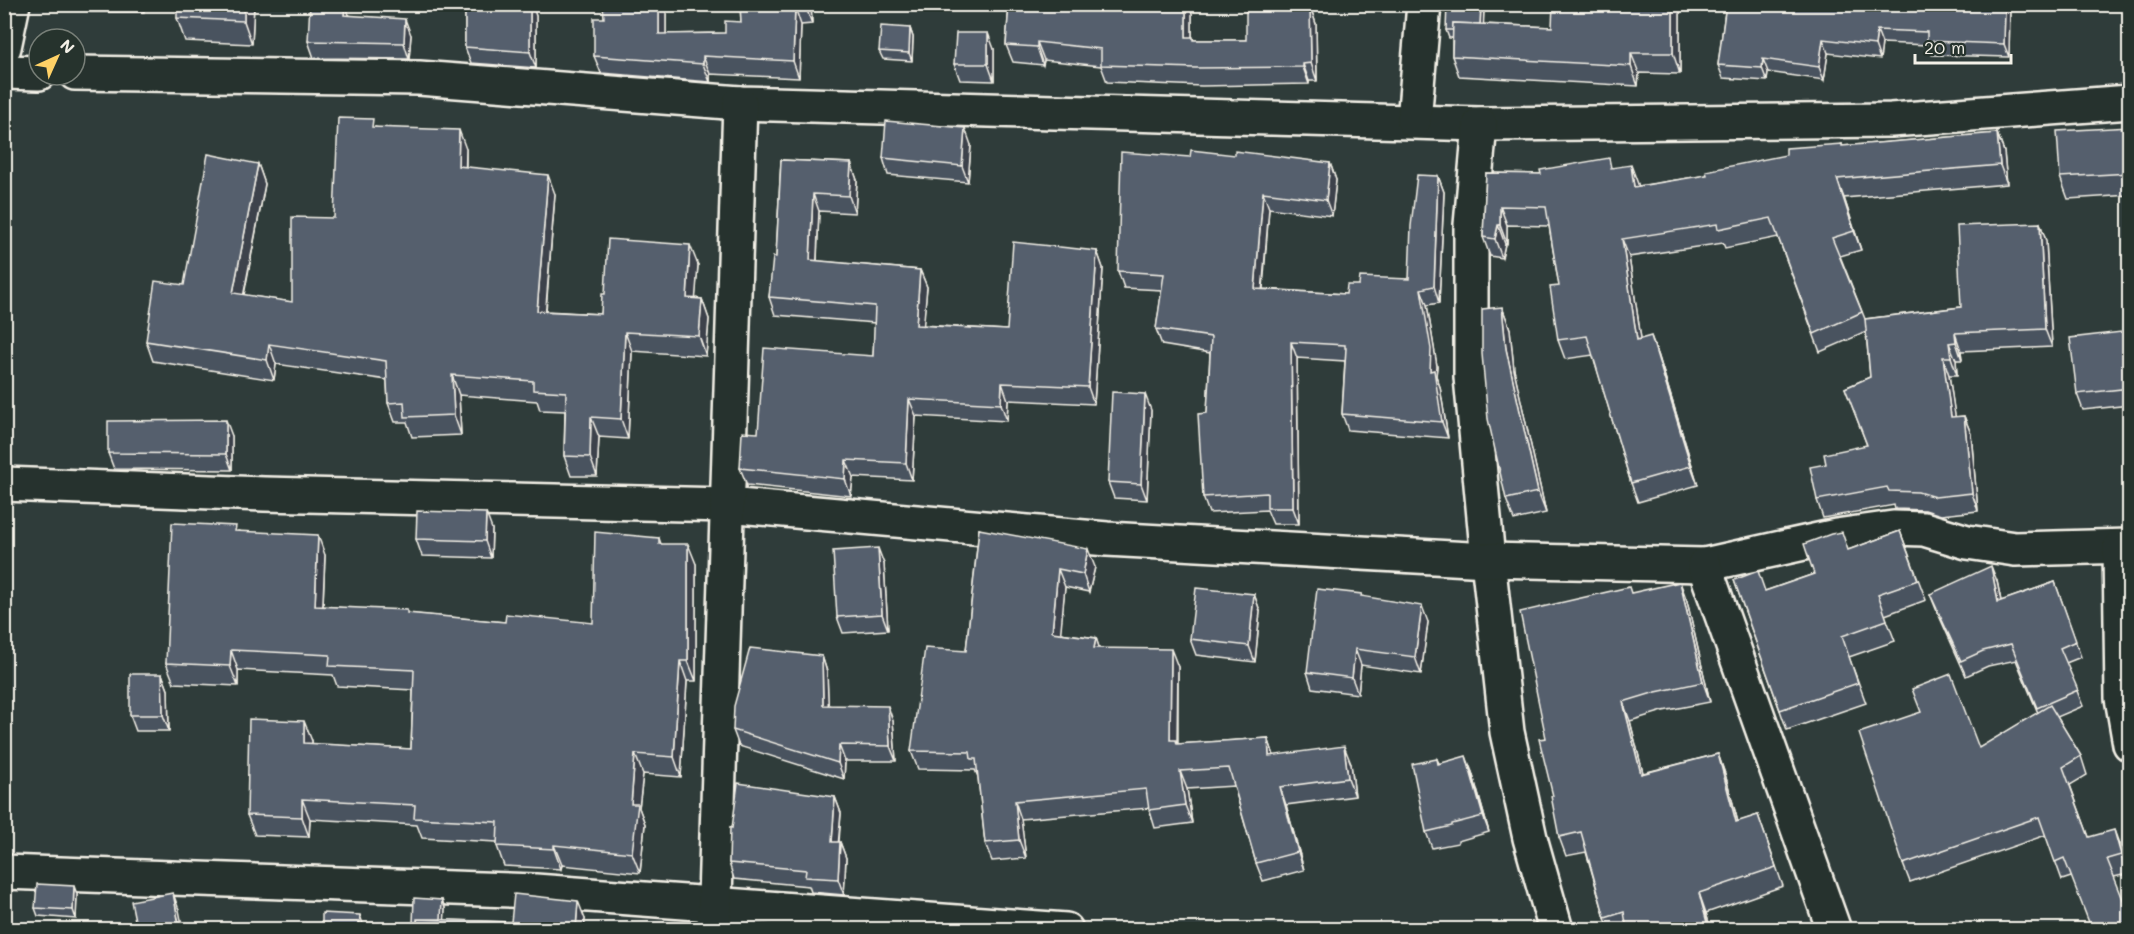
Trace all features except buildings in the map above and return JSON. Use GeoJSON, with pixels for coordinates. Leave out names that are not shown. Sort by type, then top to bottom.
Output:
{"type":"FeatureCollection","features":[{"type":"Feature","properties":{"kind":"street"},"geometry":{"type":"LineString","coordinates":[[4,47],[14,4]]}},
{"type":"Feature","properties":{"kind":"street"},"geometry":{"type":"LineString","coordinates":[[1414,121],[1424,4]]}},
{"type":"Feature","properties":{"kind":"street"},"geometry":{"type":"LineString","coordinates":[[4,72],[27,73]]}},
{"type":"Feature","properties":{"kind":"street"},"geometry":{"type":"LineString","coordinates":[[87,73],[419,78],[740,103],[1480,124],[1891,120],[2130,102]]}},
{"type":"Feature","properties":{"kind":"street"},"geometry":{"type":"LineString","coordinates":[[715,917],[740,103]]}},
{"type":"Feature","properties":{"kind":"street"},"geometry":{"type":"LineString","coordinates":[[1480,124],[1471,225],[1471,377],[1488,560],[1507,732],[1530,838],[1556,930]]}},
{"type":"Feature","properties":{"kind":"street"},"geometry":{"type":"LineString","coordinates":[[4,484],[264,494],[727,505],[1107,539],[1488,560],[1704,565],[1836,536],[1893,528],[1924,529],[1967,542],[2015,549],[2125,547],[2122,698],[2130,744]]}},
{"type":"Feature","properties":{"kind":"street"},"geometry":{"type":"LineString","coordinates":[[1704,565],[1834,930]]}},
{"type":"Feature","properties":{"kind":"street"},"geometry":{"type":"LineString","coordinates":[[4,872],[535,891],[715,917],[1066,930]]}}]}
